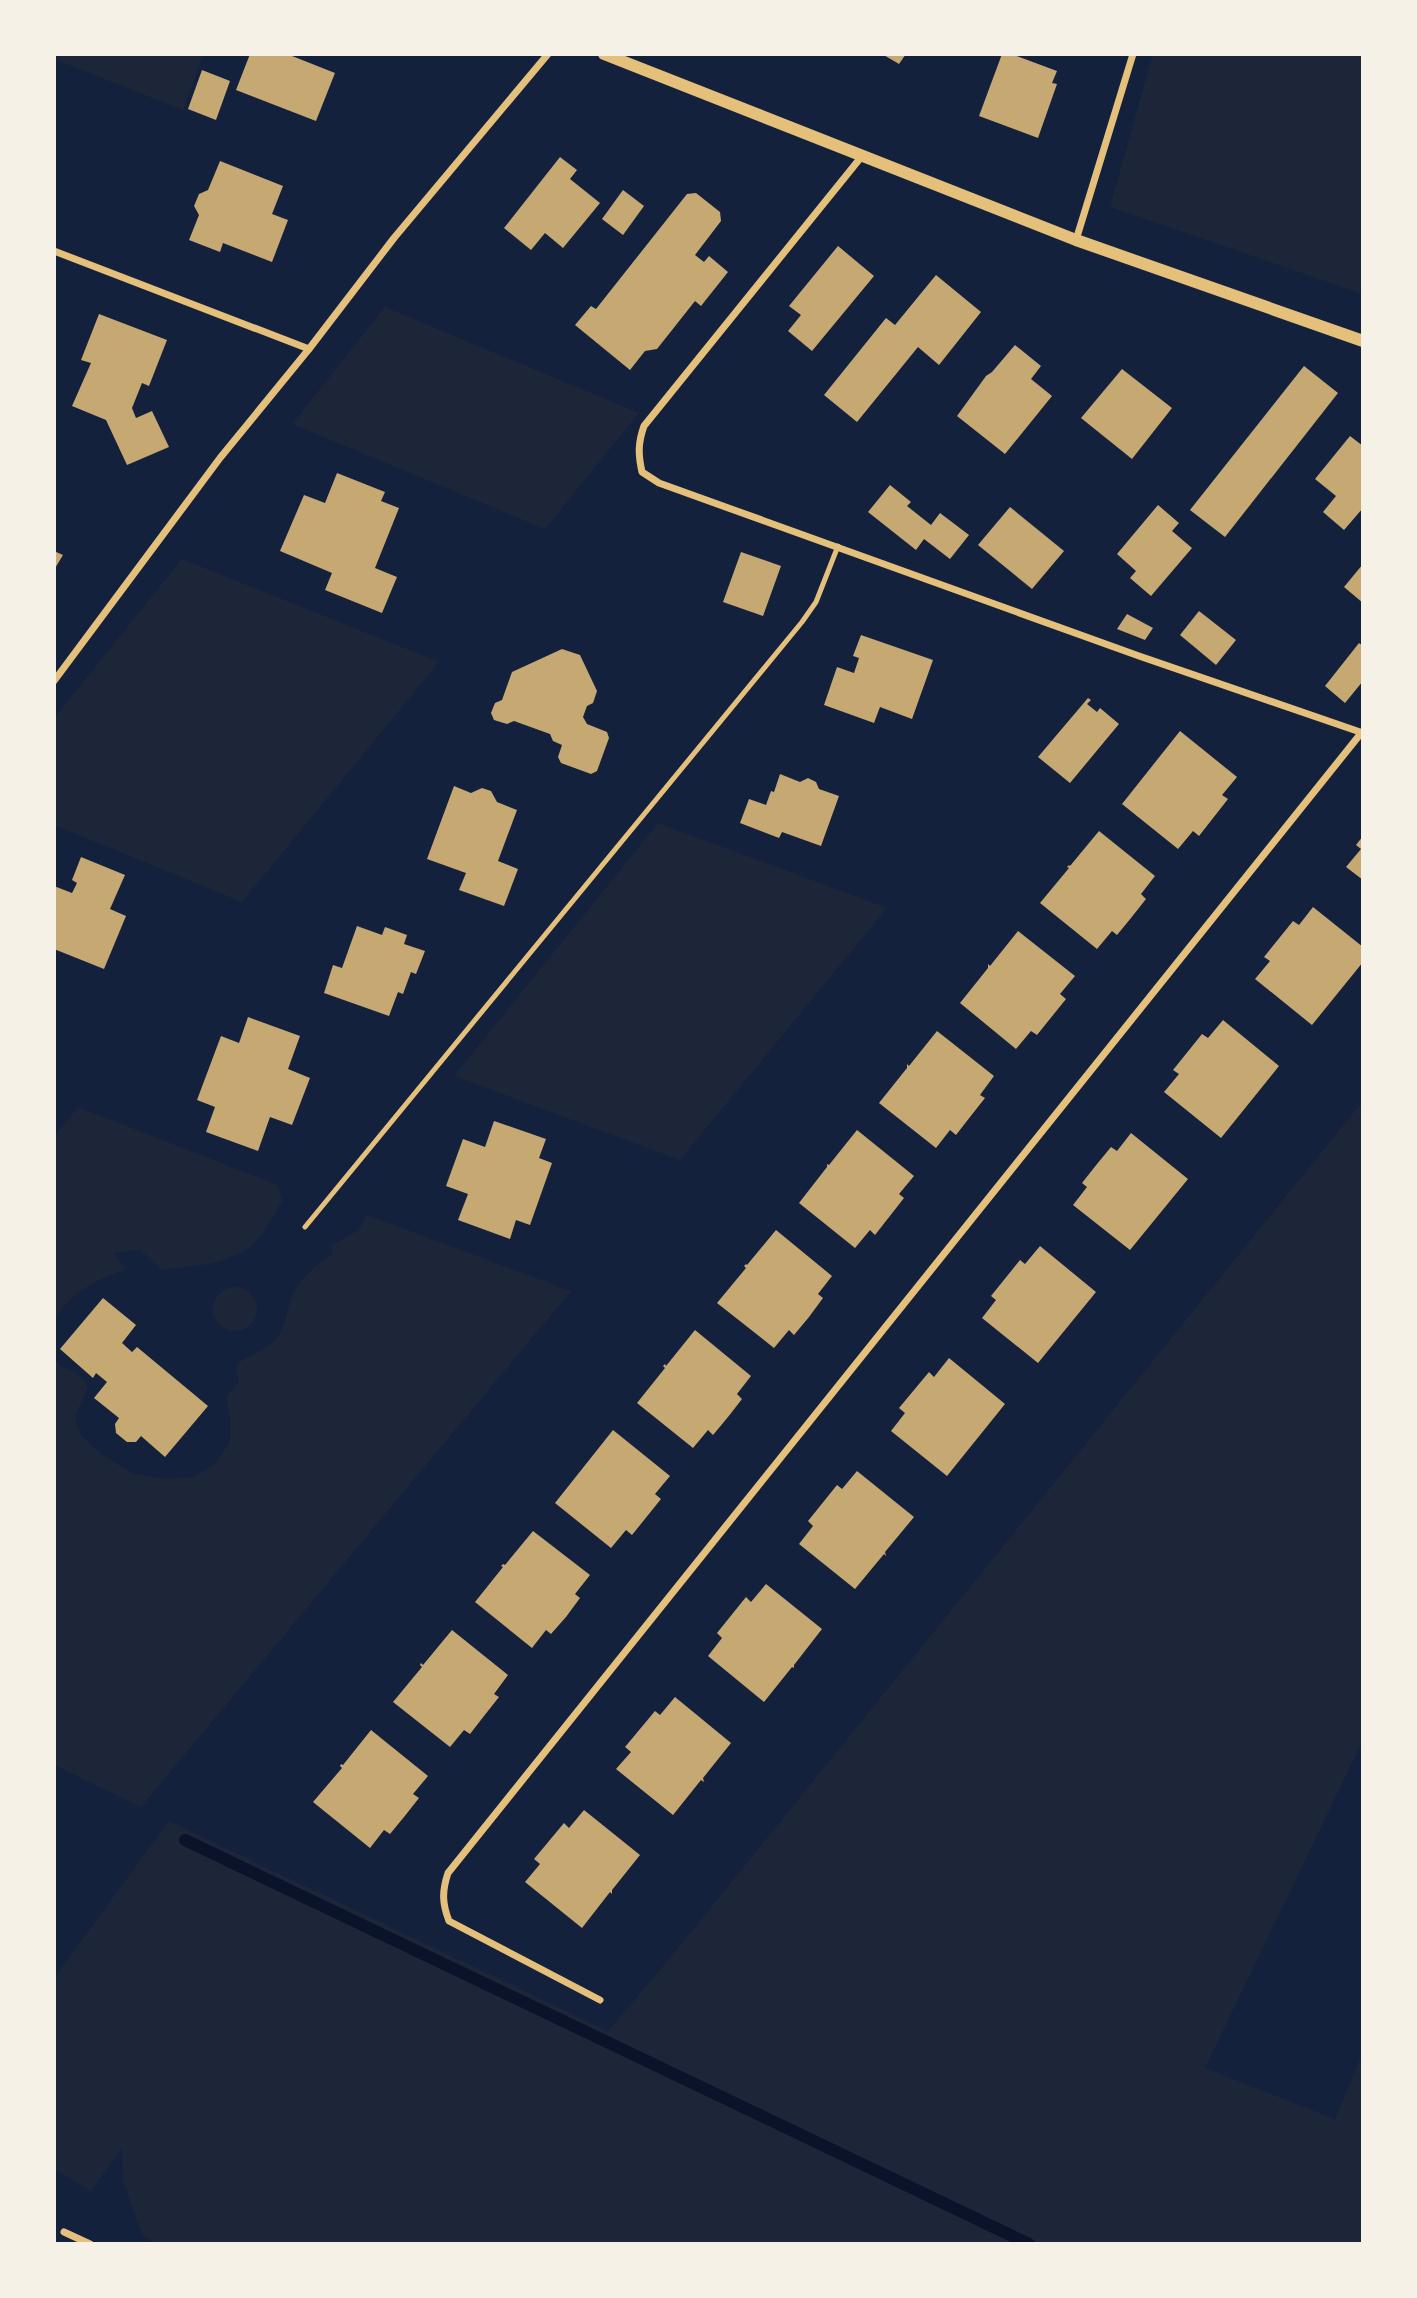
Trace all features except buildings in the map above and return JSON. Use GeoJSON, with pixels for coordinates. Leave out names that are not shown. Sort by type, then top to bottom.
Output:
{"type":"FeatureCollection","features":[{"type":"Feature","properties":{"kind":"street"},"geometry":{"type":"LineString","coordinates":[[54,681],[220,458],[394,239],[548,54]]}},
{"type":"Feature","properties":{"kind":"street"},"geometry":{"type":"LineString","coordinates":[[604,54],[1076,240],[1363,341]]}},
{"type":"Feature","properties":{"kind":"street"},"geometry":{"type":"LineString","coordinates":[[1076,240],[1133,54]]}},
{"type":"Feature","properties":{"kind":"street"},"geometry":{"type":"LineString","coordinates":[[600,2000],[449,1921],[443,1904],[443,1888],[448,1872],[1362,733],[1139,656],[659,483],[642,472],[638,455],[644,426],[862,156]]}},
{"type":"Feature","properties":{"kind":"street"},"geometry":{"type":"LineString","coordinates":[[54,251],[309,349]]}},
{"type":"Feature","properties":{"kind":"street"},"geometry":{"type":"LineString","coordinates":[[64,2232],[90,2244]]}},
{"type":"Feature","properties":{"kind":"lane"},"geometry":{"type":"LineString","coordinates":[[305,1227],[802,622],[817,602],[838,546]]}},
{"type":"Feature","properties":{"kind":"shaded area"},"geometry":{"type":"Polygon","coordinates":[[[54,54],[203,54],[183,110],[54,59],[54,54]]]}},
{"type":"Feature","properties":{"kind":"shaded area"},"geometry":{"type":"Polygon","coordinates":[[[1153,54],[1363,54],[1363,294],[1110,207],[1153,54]]]}},
{"type":"Feature","properties":{"kind":"shaded area"},"geometry":{"type":"Polygon","coordinates":[[[385,307],[639,413],[545,529],[292,424],[385,307]]]}},
{"type":"Feature","properties":{"kind":"shaded area"},"geometry":{"type":"Polygon","coordinates":[[[182,559],[439,662],[242,902],[54,825],[54,718],[182,559]]]}},
{"type":"Feature","properties":{"kind":"shaded area"},"geometry":{"type":"Polygon","coordinates":[[[658,823],[887,908],[680,1160],[454,1076],[658,823]]]}},
{"type":"Feature","properties":{"kind":"shaded area"},"geometry":{"type":"Polygon","coordinates":[[[1363,1101],[1363,1740],[1205,2068],[1335,2119],[1363,2052],[1363,2244],[155,2244],[142,2234],[123,2181],[122,2148],[91,2191],[54,2169],[54,1978],[169,1821],[608,2031],[670,1958],[1363,1101]]]}},
{"type":"Feature","properties":{"kind":"shaded area"},"geometry":{"type":"Polygon","coordinates":[[[78,1107],[278,1185],[282,1201],[257,1240],[238,1255],[217,1262],[161,1269],[140,1250],[114,1253],[126,1270],[85,1288],[67,1303],[54,1322],[54,1137],[78,1107]]]}},
{"type":"Feature","properties":{"kind":"shaded area"},"geometry":{"type":"Polygon","coordinates":[[[367,1215],[571,1291],[141,1807],[54,1765],[54,1358],[61,1367],[69,1369],[84,1380],[88,1388],[76,1413],[76,1424],[81,1435],[101,1454],[133,1474],[162,1478],[193,1477],[216,1463],[230,1442],[226,1397],[239,1381],[237,1365],[277,1338],[284,1325],[293,1294],[302,1280],[333,1254],[330,1246],[359,1230],[367,1215]]]}},
{"type":"Feature","properties":{"kind":"shaded area"},"geometry":{"type":"Polygon","coordinates":[[[235,1287],[250,1294],[257,1309],[250,1324],[235,1331],[220,1324],[213,1309],[220,1294],[235,1287]]]}},
{"type":"Feature","properties":{"kind":"waterway"},"geometry":{"type":"LineString","coordinates":[[185,1840],[1029,2244]]}}]}
